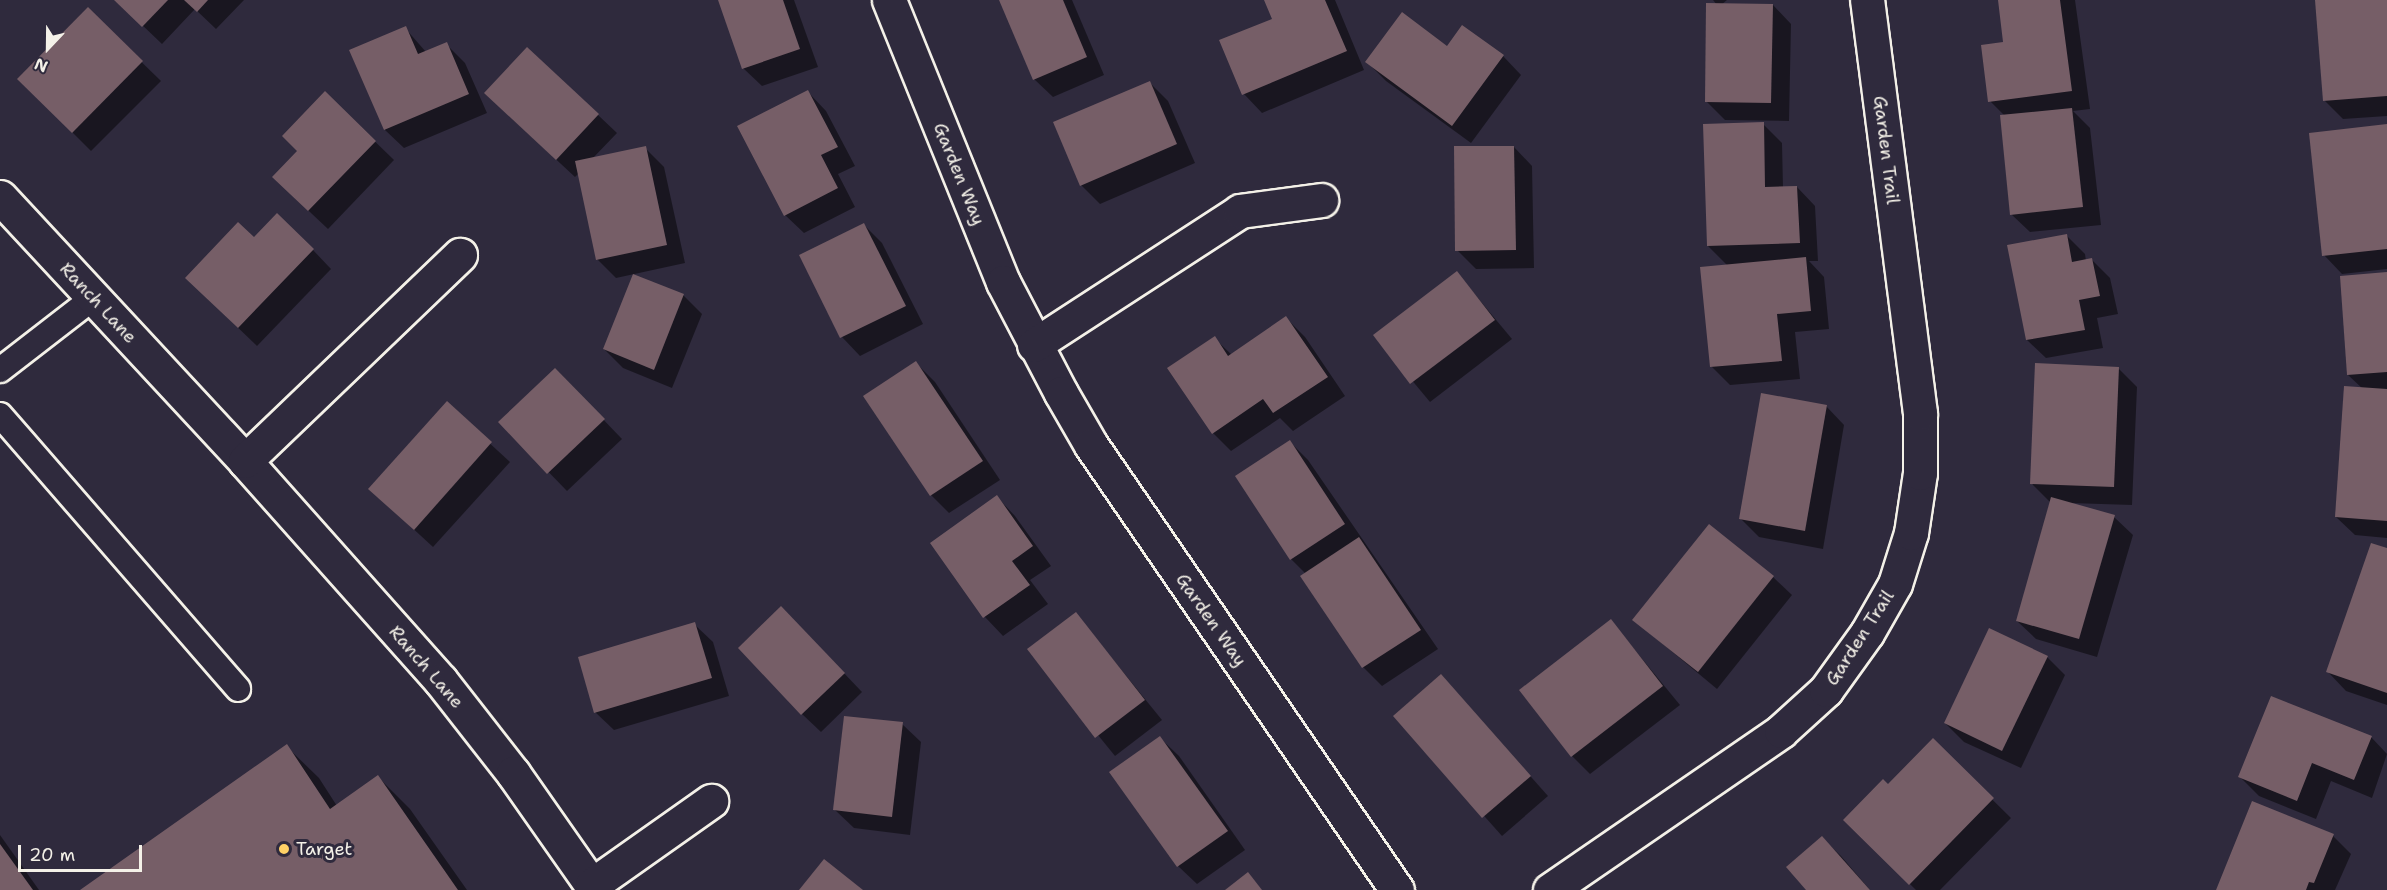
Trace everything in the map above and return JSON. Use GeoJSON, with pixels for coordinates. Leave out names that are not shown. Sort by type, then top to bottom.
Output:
{"type":"FeatureCollection","features":[{"type":"Feature","properties":{"kind":"street","name":"Garden Way"},"geometry":{"type":"LineString","coordinates":[[890,0],[1003,282],[1034,345],[1091,445],[1397,890]]}},
{"type":"Feature","properties":{"kind":"street","name":"Garden Trail"},"geometry":{"type":"LineString","coordinates":[[1550,890],[1781,731],[1826,690],[1867,633],[1895,584],[1911,533],[1920,473],[1920,413],[1867,0]]}},
{"type":"Feature","properties":{"kind":"street","name":"Ranch Lane"},"geometry":{"type":"LineString","coordinates":[[0,197],[244,461],[441,681],[513,772],[594,888],[711,801]]}},
{"type":"Feature","properties":{"kind":"street"},"geometry":{"type":"LineString","coordinates":[[1034,345],[1240,211],[1321,200]]}},
{"type":"Feature","properties":{"kind":"street"},"geometry":{"type":"LineString","coordinates":[[244,461],[459,255]]}},
{"type":"Feature","properties":{"kind":"lane"},"geometry":{"type":"LineString","coordinates":[[0,370],[93,298]]}},
{"type":"Feature","properties":{"kind":"lane"},"geometry":{"type":"LineString","coordinates":[[0,415],[238,689]]}},
{"type":"Feature","properties":{"kind":"building"},"geometry":{"type":"Polygon","coordinates":[[[114,0],[168,0],[142,27],[114,0]]]}},
{"type":"Feature","properties":{"kind":"building"},"geometry":{"type":"Polygon","coordinates":[[[184,0],[208,0],[197,12],[184,0]]]}},
{"type":"Feature","properties":{"kind":"building"},"geometry":{"type":"Polygon","coordinates":[[[718,0],[783,0],[800,49],[742,69],[718,0]]]}},
{"type":"Feature","properties":{"kind":"building"},"geometry":{"type":"Polygon","coordinates":[[[999,0],[1063,0],[1087,57],[1033,80],[999,0]]]}},
{"type":"Feature","properties":{"kind":"building"},"geometry":{"type":"Polygon","coordinates":[[[1264,0],[1325,0],[1347,51],[1242,95],[1219,40],[1272,19],[1264,0]]]}},
{"type":"Feature","properties":{"kind":"building"},"geometry":{"type":"Polygon","coordinates":[[[1998,0],[2060,0],[2072,91],[1988,102],[1981,45],[2003,42],[1998,0]]]}},
{"type":"Feature","properties":{"kind":"building"},"geometry":{"type":"Polygon","coordinates":[[[2315,0],[2387,0],[2387,96],[2323,101],[2315,0]]]}},
{"type":"Feature","properties":{"kind":"building"},"geometry":{"type":"Polygon","coordinates":[[[1706,3],[1773,4],[1771,103],[1705,102],[1706,3]]]}},
{"type":"Feature","properties":{"kind":"building"},"geometry":{"type":"Polygon","coordinates":[[[88,7],[143,61],[72,133],[17,79],[88,7]]]}},
{"type":"Feature","properties":{"kind":"building"},"geometry":{"type":"Polygon","coordinates":[[[1402,12],[1447,46],[1462,25],[1504,55],[1452,126],[1365,62],[1402,12]]]}},
{"type":"Feature","properties":{"kind":"building"},"geometry":{"type":"Polygon","coordinates":[[[406,26],[418,54],[447,42],[469,94],[384,130],[349,50],[406,26]]]}},
{"type":"Feature","properties":{"kind":"building"},"geometry":{"type":"Polygon","coordinates":[[[527,47],[599,114],[556,160],[484,93],[527,47]]]}},
{"type":"Feature","properties":{"kind":"building"},"geometry":{"type":"Polygon","coordinates":[[[1150,81],[1177,144],[1080,186],[1053,122],[1150,81]]]}},
{"type":"Feature","properties":{"kind":"building"},"geometry":{"type":"Polygon","coordinates":[[[808,90],[838,147],[821,155],[838,188],[784,216],[737,126],[808,90]]]}},
{"type":"Feature","properties":{"kind":"building"},"geometry":{"type":"Polygon","coordinates":[[[325,91],[376,141],[308,211],[272,177],[297,151],[282,136],[325,91]]]}},
{"type":"Feature","properties":{"kind":"building"},"geometry":{"type":"Polygon","coordinates":[[[2072,108],[2083,207],[2010,215],[2000,115],[2072,108]]]}},
{"type":"Feature","properties":{"kind":"building"},"geometry":{"type":"Polygon","coordinates":[[[1764,122],[1765,187],[1797,186],[1800,243],[1707,246],[1703,124],[1764,122]]]}},
{"type":"Feature","properties":{"kind":"building"},"geometry":{"type":"Polygon","coordinates":[[[2387,124],[2387,249],[2322,256],[2309,133],[2387,124]]]}},
{"type":"Feature","properties":{"kind":"building"},"geometry":{"type":"Polygon","coordinates":[[[646,146],[667,245],[596,260],[575,161],[646,146]]]}},
{"type":"Feature","properties":{"kind":"building"},"geometry":{"type":"Polygon","coordinates":[[[1454,146],[1514,146],[1516,250],[1455,251],[1454,146]]]}},
{"type":"Feature","properties":{"kind":"building"},"geometry":{"type":"Polygon","coordinates":[[[277,213],[314,249],[238,328],[185,278],[238,222],[254,237],[277,213]]]}},
{"type":"Feature","properties":{"kind":"building"},"geometry":{"type":"Polygon","coordinates":[[[864,223],[906,306],[840,338],[799,255],[864,223]]]}},
{"type":"Feature","properties":{"kind":"building"},"geometry":{"type":"Polygon","coordinates":[[[2067,234],[2072,262],[2092,258],[2100,296],[2079,300],[2085,330],[2026,340],[2007,245],[2067,234]]]}},
{"type":"Feature","properties":{"kind":"building"},"geometry":{"type":"Polygon","coordinates":[[[1806,257],[1811,311],[1777,314],[1782,361],[1710,367],[1700,267],[1806,257]]]}},
{"type":"Feature","properties":{"kind":"building"},"geometry":{"type":"Polygon","coordinates":[[[1457,271],[1495,320],[1410,384],[1373,335],[1457,271]]]}},
{"type":"Feature","properties":{"kind":"building"},"geometry":{"type":"Polygon","coordinates":[[[2387,272],[2387,372],[2347,375],[2340,276],[2387,272]]]}},
{"type":"Feature","properties":{"kind":"building"},"geometry":{"type":"Polygon","coordinates":[[[633,274],[684,294],[654,370],[603,349],[633,274]]]}},
{"type":"Feature","properties":{"kind":"building"},"geometry":{"type":"Polygon","coordinates":[[[1286,316],[1328,377],[1273,413],[1263,399],[1212,434],[1167,368],[1215,336],[1228,356],[1286,316]]]}},
{"type":"Feature","properties":{"kind":"building"},"geometry":{"type":"Polygon","coordinates":[[[916,361],[983,461],[930,496],[863,396],[916,361]]]}},
{"type":"Feature","properties":{"kind":"building"},"geometry":{"type":"Polygon","coordinates":[[[2035,363],[2119,367],[2114,487],[2030,484],[2035,363]]]}},
{"type":"Feature","properties":{"kind":"building"},"geometry":{"type":"Polygon","coordinates":[[[555,368],[605,419],[547,474],[498,422],[555,368]]]}},
{"type":"Feature","properties":{"kind":"building"},"geometry":{"type":"Polygon","coordinates":[[[2344,386],[2387,389],[2387,521],[2335,517],[2344,386]]]}},
{"type":"Feature","properties":{"kind":"building"},"geometry":{"type":"Polygon","coordinates":[[[1761,393],[1827,405],[1805,531],[1739,519],[1761,393]]]}},
{"type":"Feature","properties":{"kind":"building"},"geometry":{"type":"Polygon","coordinates":[[[447,401],[492,442],[414,530],[368,489],[447,401]]]}},
{"type":"Feature","properties":{"kind":"building"},"geometry":{"type":"Polygon","coordinates":[[[1290,440],[1345,524],[1290,560],[1235,476],[1290,440]]]}},
{"type":"Feature","properties":{"kind":"building"},"geometry":{"type":"Polygon","coordinates":[[[997,495],[1033,546],[1012,561],[1030,585],[983,618],[930,543],[997,495]]]}},
{"type":"Feature","properties":{"kind":"building"},"geometry":{"type":"Polygon","coordinates":[[[2051,497],[2115,515],[2079,639],[2016,621],[2051,497]]]}},
{"type":"Feature","properties":{"kind":"building"},"geometry":{"type":"Polygon","coordinates":[[[1709,524],[1774,576],[1698,672],[1632,620],[1709,524]]]}},
{"type":"Feature","properties":{"kind":"building"},"geometry":{"type":"Polygon","coordinates":[[[1359,537],[1421,630],[1362,668],[1300,576],[1359,537]]]}},
{"type":"Feature","properties":{"kind":"building"},"geometry":{"type":"Polygon","coordinates":[[[2371,543],[2387,548],[2387,693],[2326,672],[2371,543]]]}},
{"type":"Feature","properties":{"kind":"building"},"geometry":{"type":"Polygon","coordinates":[[[781,606],[845,673],[801,715],[738,648],[781,606]]]}},
{"type":"Feature","properties":{"kind":"building"},"geometry":{"type":"Polygon","coordinates":[[[1076,612],[1145,700],[1095,738],[1027,649],[1076,612]]]}},
{"type":"Feature","properties":{"kind":"building"},"geometry":{"type":"Polygon","coordinates":[[[1611,619],[1663,686],[1571,757],[1519,690],[1611,619]]]}},
{"type":"Feature","properties":{"kind":"building"},"geometry":{"type":"Polygon","coordinates":[[[695,622],[712,678],[594,713],[578,657],[695,622]]]}},
{"type":"Feature","properties":{"kind":"building"},"geometry":{"type":"Polygon","coordinates":[[[1989,628],[2048,656],[2002,751],[1944,723],[1989,628]]]}},
{"type":"Feature","properties":{"kind":"building"},"geometry":{"type":"Polygon","coordinates":[[[1441,674],[1531,776],[1482,818],[1393,716],[1441,674]]]}},
{"type":"Feature","properties":{"kind":"building"},"geometry":{"type":"Polygon","coordinates":[[[2271,696],[2372,736],[2354,780],[2312,763],[2297,801],[2238,777],[2271,696]]]}},
{"type":"Feature","properties":{"kind":"building"},"geometry":{"type":"Polygon","coordinates":[[[844,716],[903,722],[892,817],[833,810],[844,716]]]}},
{"type":"Feature","properties":{"kind":"building"},"geometry":{"type":"Polygon","coordinates":[[[1160,736],[1228,831],[1177,867],[1109,772],[1160,736]]]}},
{"type":"Feature","properties":{"kind":"building"},"geometry":{"type":"Polygon","coordinates":[[[1933,738],[1994,798],[1909,885],[1843,820],[1883,779],[1888,784],[1933,738]]]}},
{"type":"Feature","properties":{"kind":"building","name":"Target"},"geometry":{"type":"Polygon","coordinates":[[[287,744],[330,809],[378,775],[458,890],[80,890],[287,744]]]}},
{"type":"Feature","properties":{"kind":"building"},"geometry":{"type":"Polygon","coordinates":[[[2252,801],[2334,834],[2314,883],[2309,882],[2306,890],[2216,890],[2252,801]]]}},
{"type":"Feature","properties":{"kind":"building"},"geometry":{"type":"Polygon","coordinates":[[[1822,836],[1870,890],[1806,890],[1786,867],[1822,836]]]}},
{"type":"Feature","properties":{"kind":"building"},"geometry":{"type":"Polygon","coordinates":[[[0,844],[33,890],[0,890],[0,844]]]}},
{"type":"Feature","properties":{"kind":"building"},"geometry":{"type":"Polygon","coordinates":[[[824,859],[863,890],[799,890],[824,859]]]}},
{"type":"Feature","properties":{"kind":"building"},"geometry":{"type":"Polygon","coordinates":[[[1248,872],[1262,890],[1225,890],[1248,872]]]}},
{"type":"Feature","properties":{"kind":"place","name":"Target"},"geometry":{"type":"Point","coordinates":[284,849]}}]}
